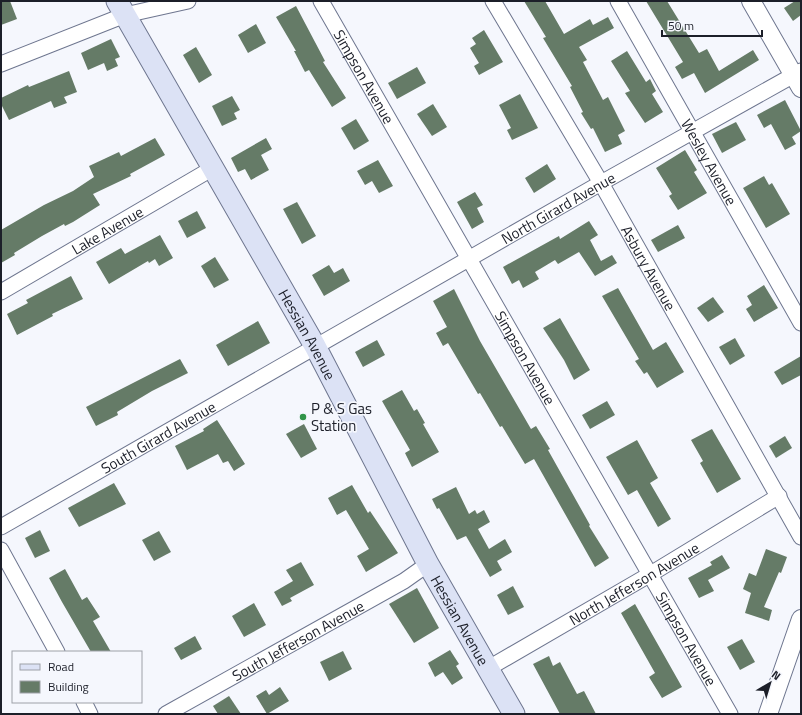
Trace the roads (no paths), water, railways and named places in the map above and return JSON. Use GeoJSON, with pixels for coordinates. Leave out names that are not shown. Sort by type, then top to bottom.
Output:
{"type":"FeatureCollection","features":[{"type":"Feature","properties":{"kind":"main road","name":"Hessian Avenue"},"geometry":{"type":"LineString","coordinates":[[121,8],[315,346],[428,564],[514,714]]}},
{"type":"Feature","properties":{"kind":"street"},"geometry":{"type":"LineString","coordinates":[[1,64],[121,8],[188,1]]}},
{"type":"Feature","properties":{"kind":"street","name":"Simpson Avenue"},"geometry":{"type":"LineString","coordinates":[[321,1],[730,714]]}},
{"type":"Feature","properties":{"kind":"street","name":"Asbury Avenue"},"geometry":{"type":"LineString","coordinates":[[494,1],[601,183],[801,537]]}},
{"type":"Feature","properties":{"kind":"street","name":"Wesley Avenue"},"geometry":{"type":"LineString","coordinates":[[618,1],[801,323]]}},
{"type":"Feature","properties":{"kind":"street"},"geometry":{"type":"LineString","coordinates":[[751,1],[799,78]]}},
{"type":"Feature","properties":{"kind":"street","name":"North Girard Avenue"},"geometry":{"type":"LineString","coordinates":[[315,346],[693,132],[799,78]]}},
{"type":"Feature","properties":{"kind":"street","name":"Lake Avenue"},"geometry":{"type":"LineString","coordinates":[[1,292],[213,168]]}},
{"type":"Feature","properties":{"kind":"street","name":"South Girard Avenue"},"geometry":{"type":"LineString","coordinates":[[1,527],[315,346]]}},
{"type":"Feature","properties":{"kind":"street","name":"North Jefferson Avenue"},"geometry":{"type":"LineString","coordinates":[[487,669],[649,575],[779,496]]}},
{"type":"Feature","properties":{"kind":"street"},"geometry":{"type":"LineString","coordinates":[[1,550],[55,651]]}},
{"type":"Feature","properties":{"kind":"street","name":"South Jefferson Avenue"},"geometry":{"type":"LineString","coordinates":[[166,714],[404,581],[428,564]]}},
{"type":"Feature","properties":{"kind":"street"},"geometry":{"type":"LineString","coordinates":[[768,714],[801,619]]}},
{"type":"Feature","properties":{"kind":"street"},"geometry":{"type":"LineString","coordinates":[[84,703],[90,714]]}},
{"type":"Feature","properties":{"kind":"place","name":"P & S Gas Station"},"geometry":{"type":"Point","coordinates":[303,417]}}]}
